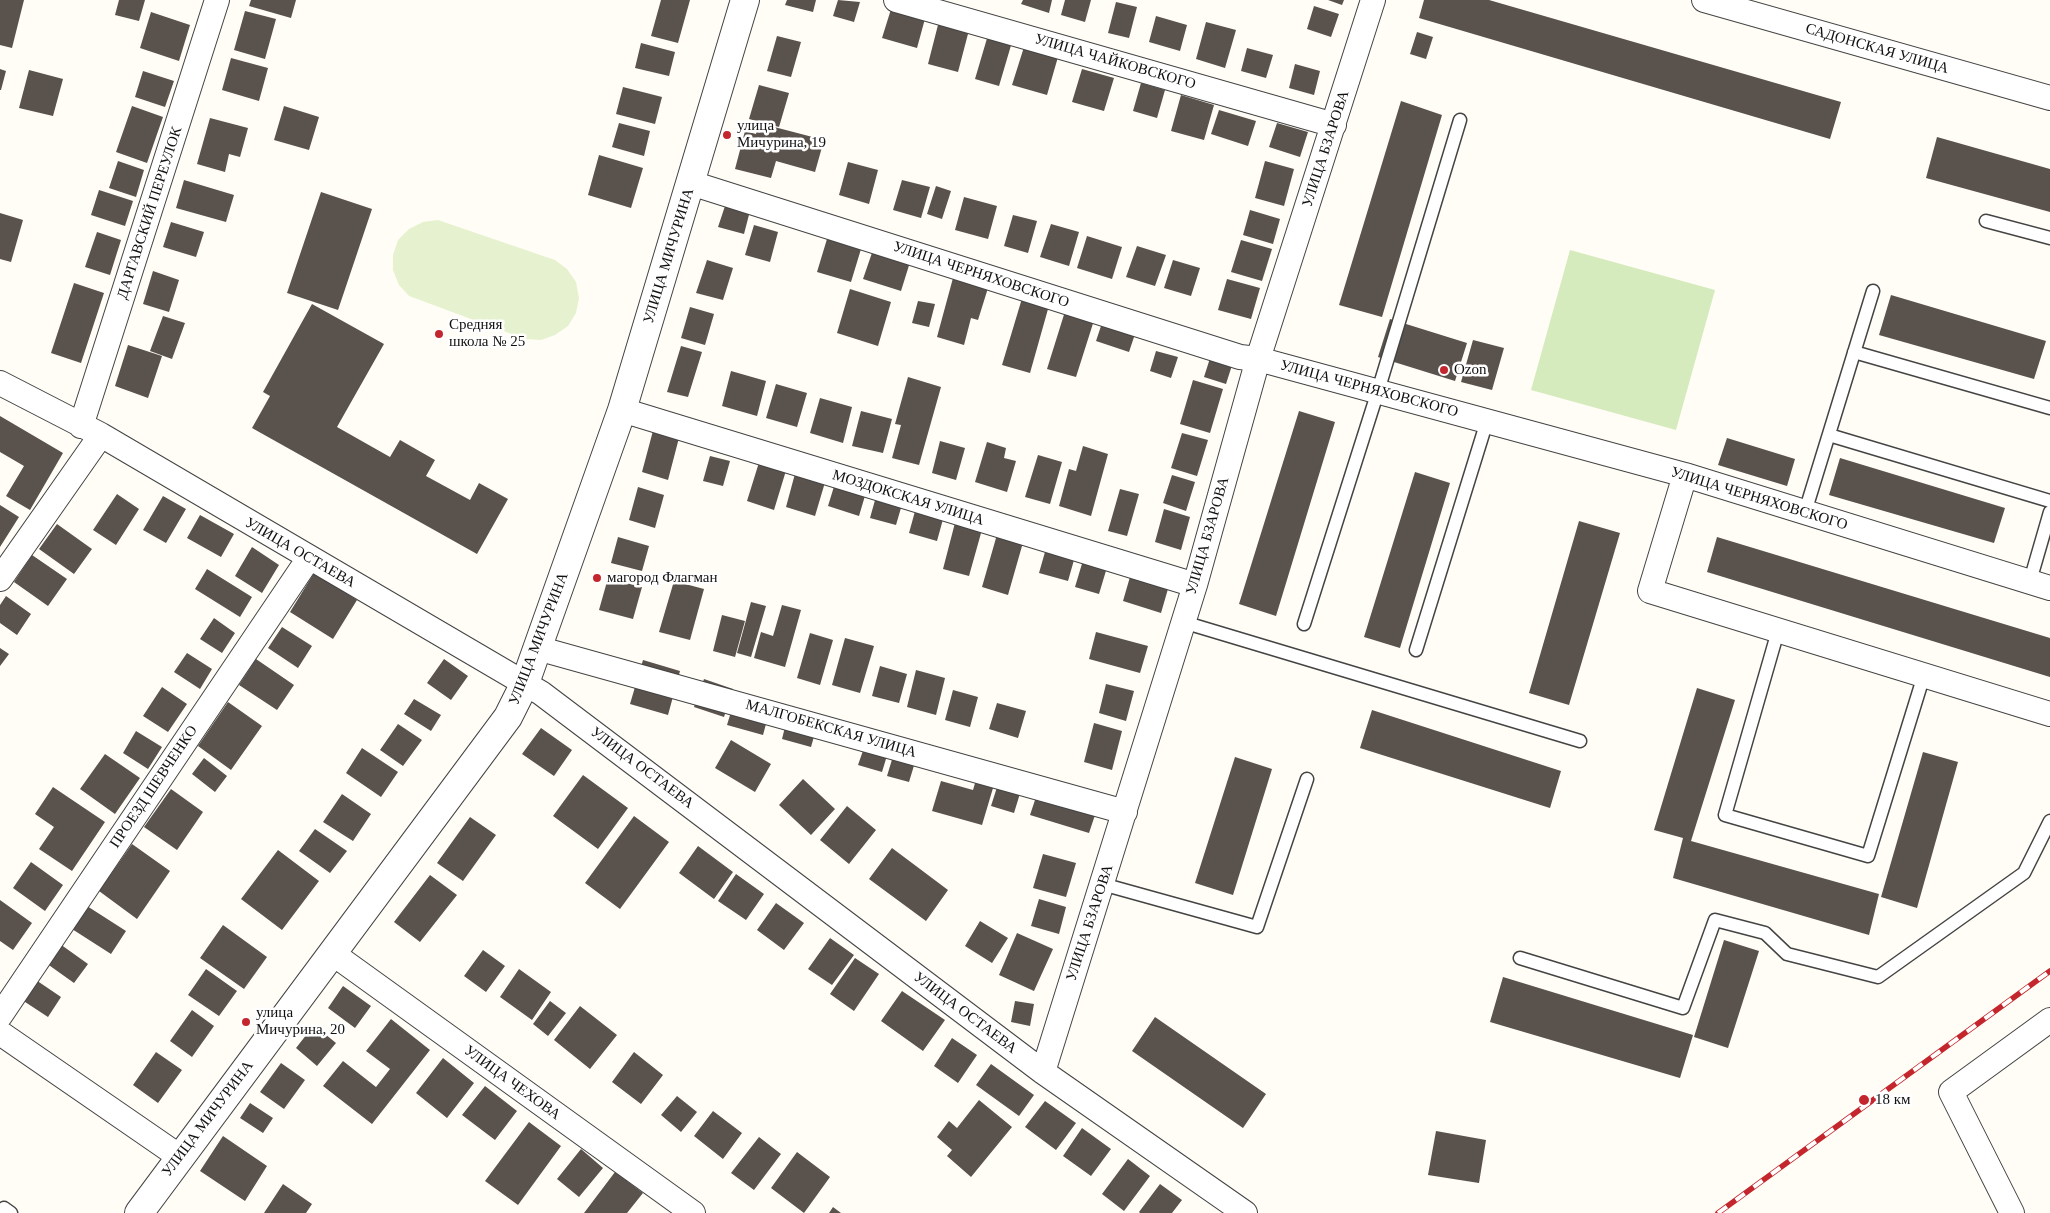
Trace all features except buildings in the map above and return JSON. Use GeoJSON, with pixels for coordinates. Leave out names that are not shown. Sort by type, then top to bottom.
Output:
{"type":"FeatureCollection","features":[{"type":"Feature","properties":{"kind":"street","name":"ДАРГАВСКИЙ ПЕРЕУЛОК"},"geometry":{"type":"LineString","coordinates":[[0,579],[91,430],[218,0]]}},
{"type":"Feature","properties":{"kind":"street","name":"УЛИЦА МИЧУРИНА"},"geometry":{"type":"LineString","coordinates":[[146,1210],[180,1157],[508,717],[525,683],[622,410],[745,0]]}},
{"type":"Feature","properties":{"kind":"street","name":"УЛИЦА ЧАЙКОВСКОГО"},"geometry":{"type":"LineString","coordinates":[[896,0],[1334,125]]}},
{"type":"Feature","properties":{"kind":"street","name":"УЛИЦА БЗАРОВА"},"geometry":{"type":"LineString","coordinates":[[1043,1072],[1195,585],[1258,359],[1334,125],[1372,0]]}},
{"type":"Feature","properties":{"kind":"street","name":"САДОНСКАЯ УЛИЦА"},"geometry":{"type":"LineString","coordinates":[[1704,0],[2050,98]]}},
{"type":"Feature","properties":{"kind":"street","name":"УЛИЦА ЧЕРНЯХОВСКОГО"},"geometry":{"type":"LineString","coordinates":[[691,183],[1231,354],[1258,359],[1685,475],[2040,584]]}},
{"type":"Feature","properties":{"kind":"street","name":"УЛИЦА ОСТАЕВА"},"geometry":{"type":"LineString","coordinates":[[0,384],[91,430],[551,700],[1043,1072],[1245,1213]]}},
{"type":"Feature","properties":{"kind":"street","name":"МОЗДОКСКАЯ УЛИЦА"},"geometry":{"type":"LineString","coordinates":[[622,410],[1195,585]]}},
{"type":"Feature","properties":{"kind":"street"},"geometry":{"type":"LineString","coordinates":[[1685,475],[1650,591],[2050,714]]}},
{"type":"Feature","properties":{"kind":"street","name":"ПРОЕЗД ШЕВЧЕНКО"},"geometry":{"type":"LineString","coordinates":[[0,1016],[309,558]]}},
{"type":"Feature","properties":{"kind":"street","name":"МАЛГОБЕКСКАЯ УЛИЦА"},"geometry":{"type":"LineString","coordinates":[[537,648],[1125,812]]}},
{"type":"Feature","properties":{"kind":"street","name":"УЛИЦА ЧЕХОВА"},"geometry":{"type":"LineString","coordinates":[[332,953],[693,1213]]}},
{"type":"Feature","properties":{"kind":"street"},"geometry":{"type":"LineString","coordinates":[[2012,1213],[1951,1092],[2050,1020]]}},
{"type":"Feature","properties":{"kind":"street"},"geometry":{"type":"LineString","coordinates":[[0,1033],[180,1157]]}},
{"type":"Feature","properties":{"kind":"lane"},"geometry":{"type":"LineString","coordinates":[[1304,624],[1378,392],[1460,120]]}},
{"type":"Feature","properties":{"kind":"lane"},"geometry":{"type":"LineString","coordinates":[[1986,221],[2050,238]]}},
{"type":"Feature","properties":{"kind":"lane"},"geometry":{"type":"LineString","coordinates":[[1805,512],[1873,291]]}},
{"type":"Feature","properties":{"kind":"lane"},"geometry":{"type":"LineString","coordinates":[[1854,352],[2050,408]]}},
{"type":"Feature","properties":{"kind":"lane"},"geometry":{"type":"LineString","coordinates":[[1416,650],[1487,421]]}},
{"type":"Feature","properties":{"kind":"lane"},"geometry":{"type":"LineString","coordinates":[[1829,435],[2050,501]]}},
{"type":"Feature","properties":{"kind":"lane"},"geometry":{"type":"LineString","coordinates":[[2040,584],[2050,512]]}},
{"type":"Feature","properties":{"kind":"lane"},"geometry":{"type":"LineString","coordinates":[[1183,622],[1580,741]]}},
{"type":"Feature","properties":{"kind":"lane"},"geometry":{"type":"LineString","coordinates":[[1778,631],[1725,815],[1868,856],[1924,676]]}},
{"type":"Feature","properties":{"kind":"lane"},"geometry":{"type":"LineString","coordinates":[[1102,884],[1257,927],[1307,779]]}},
{"type":"Feature","properties":{"kind":"lane"},"geometry":{"type":"LineString","coordinates":[[1520,958],[1684,1008],[1715,920],[1765,933],[1787,954],[1878,976],[2024,873],[2050,820]]}},
{"type":"Feature","properties":{"kind":"lane"},"geometry":{"type":"LineString","coordinates":[[0,1213],[4,1208],[11,1213]]}},
{"type":"Feature","properties":{"kind":"green space"},"geometry":{"type":"Polygon","coordinates":[[[438,220],[555,260],[567,269],[576,282],[579,298],[576,313],[568,326],[555,335],[541,340],[525,339],[409,296],[399,285],[393,270],[393,255],[398,240],[409,229],[423,222],[438,220]]]}},
{"type":"Feature","properties":{"kind":"green space"},"geometry":{"type":"Polygon","coordinates":[[[1570,250],[1715,290],[1676,430],[1531,390],[1570,250]]]}},
{"type":"Feature","properties":{"kind":"railway"},"geometry":{"type":"LineString","coordinates":[[1718,1213],[2050,971]]}},
{"type":"Feature","properties":{"kind":"place","name":"улица Мичурина, 19"},"geometry":{"type":"Point","coordinates":[727,135]}},
{"type":"Feature","properties":{"kind":"place","name":"Средняя школа № 25"},"geometry":{"type":"Point","coordinates":[439,334]}},
{"type":"Feature","properties":{"kind":"place","name":"Ozon"},"geometry":{"type":"Point","coordinates":[1444,370]}},
{"type":"Feature","properties":{"kind":"place","name":"магород Флагман"},"geometry":{"type":"Point","coordinates":[597,578]}},
{"type":"Feature","properties":{"kind":"place","name":"улица Мичурина, 20"},"geometry":{"type":"Point","coordinates":[246,1022]}},
{"type":"Feature","properties":{"kind":"place","name":"18 км"},"geometry":{"type":"Point","coordinates":[1864,1100]}}]}
